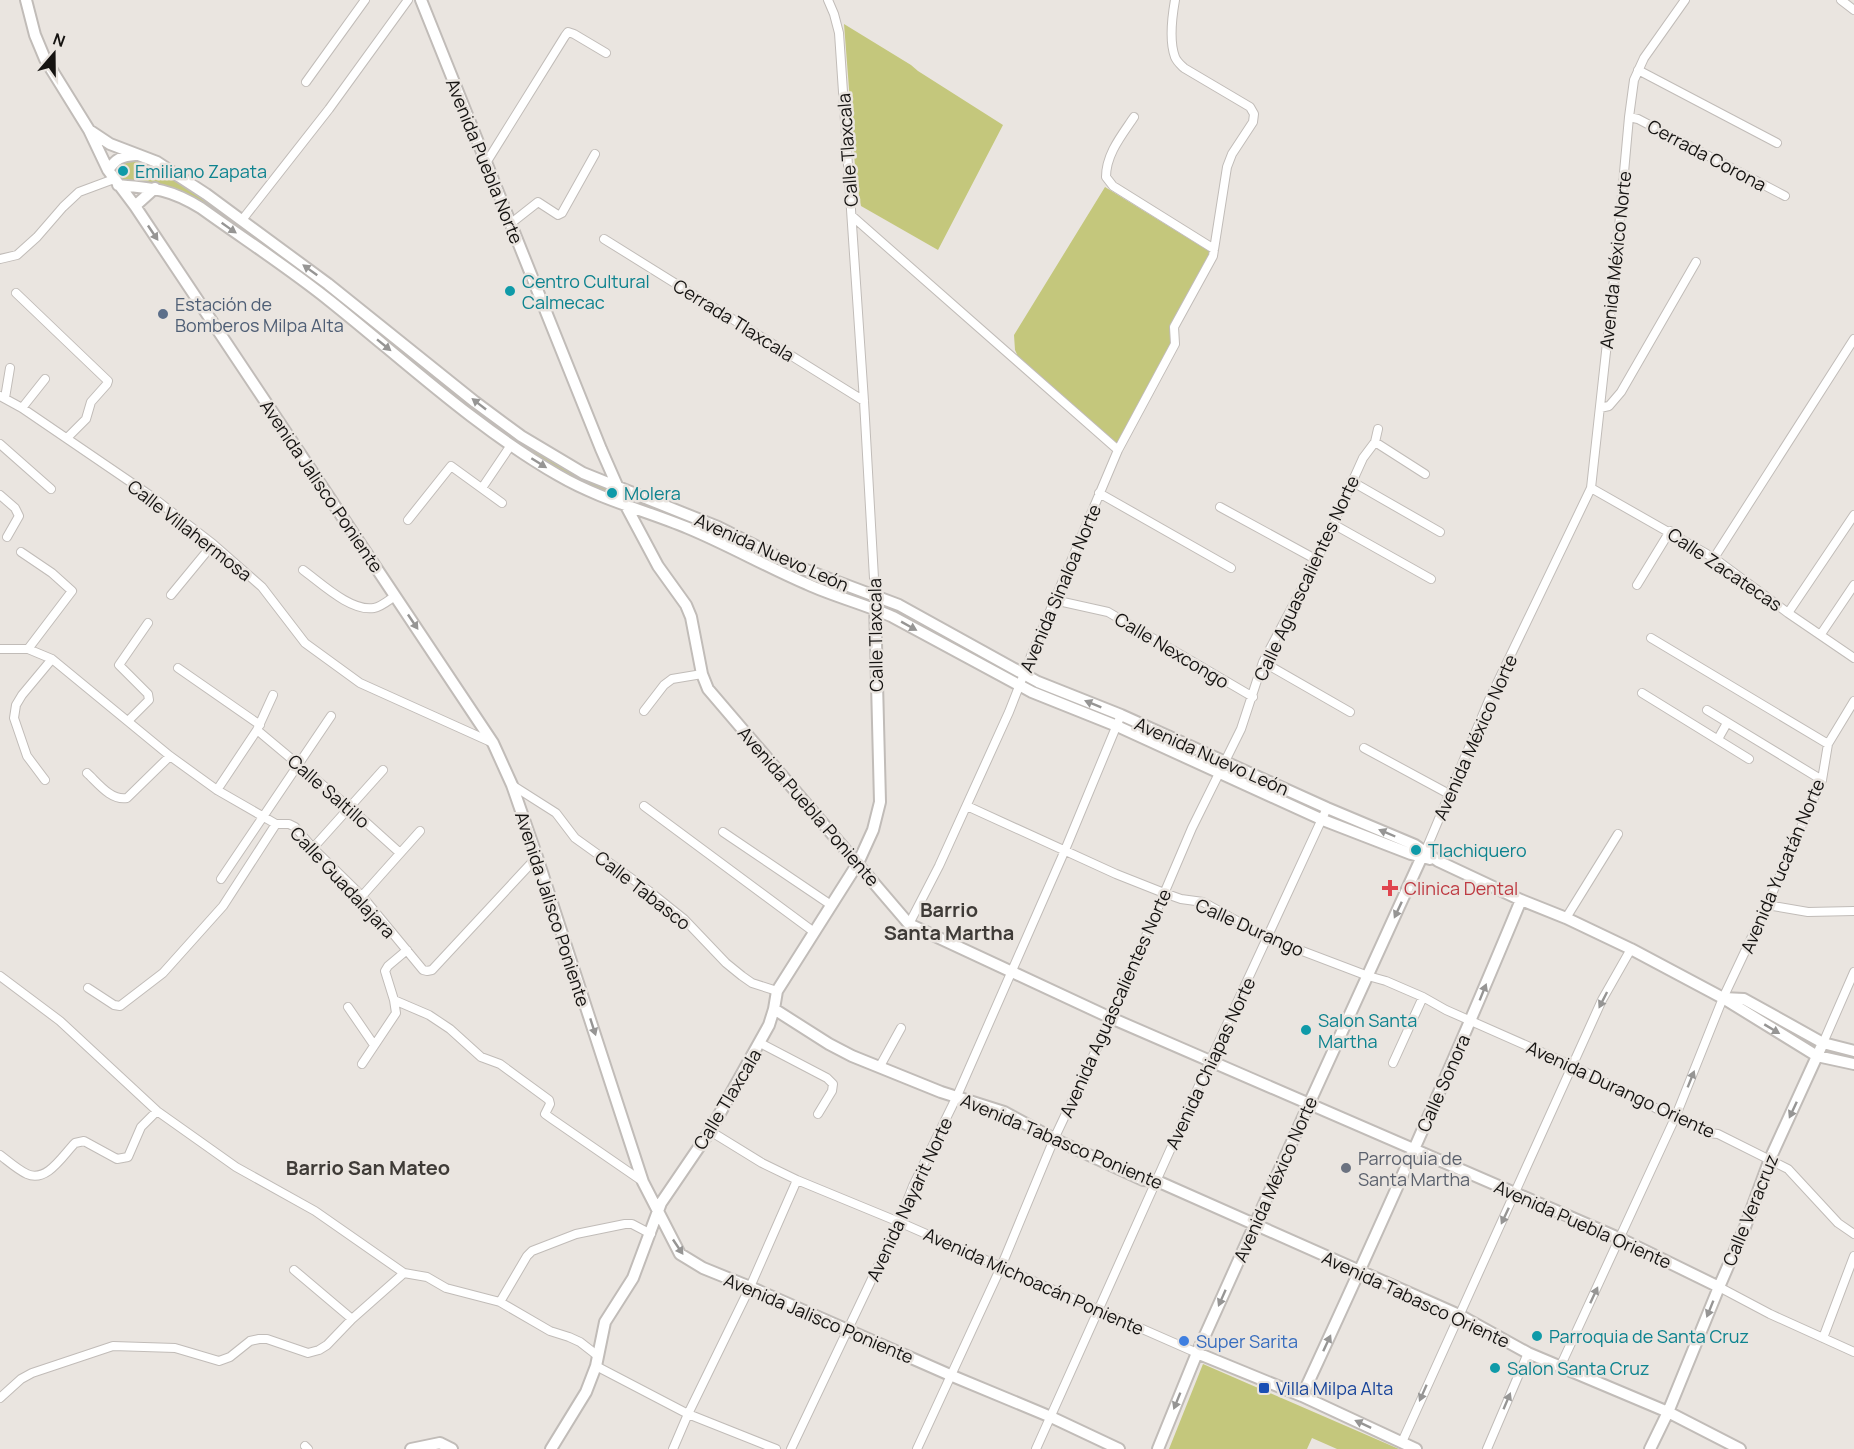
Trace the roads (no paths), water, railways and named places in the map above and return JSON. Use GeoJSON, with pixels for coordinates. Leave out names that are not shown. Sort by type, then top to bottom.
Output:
{"type":"FeatureCollection","features":[{"type":"Feature","properties":{"kind":"street","name":"Avenida Jalisco Poniente"},"geometry":{"type":"LineString","coordinates":[[26,0],[35,35],[45,58],[89,130],[113,178],[135,206],[493,743],[512,785],[537,857],[643,1182],[680,1254],[703,1268],[1051,1417],[1119,1449]]}},
{"type":"Feature","properties":{"kind":"street"},"geometry":{"type":"LineString","coordinates":[[306,82],[365,0]]}},
{"type":"Feature","properties":{"kind":"street"},"geometry":{"type":"LineString","coordinates":[[242,220],[329,109],[408,0]]}},
{"type":"Feature","properties":{"kind":"street","name":"Avenida Puebla Norte"},"geometry":{"type":"LineString","coordinates":[[421,0],[572,380],[618,488]]}},
{"type":"Feature","properties":{"kind":"street","name":"Calle Tlaxcala"},"geometry":{"type":"LineString","coordinates":[[552,1449],[586,1392],[597,1361],[605,1322],[633,1278],[664,1197],[710,1131],[760,1043],[769,1025],[777,991],[858,863],[873,830],[880,802],[875,596],[864,401],[838,33],[828,0]]}},
{"type":"Feature","properties":{"kind":"street"},"geometry":{"type":"LineString","coordinates":[[1134,117],[1111,153],[1106,167],[1106,177],[1113,186],[1214,252],[1227,167],[1232,154],[1252,122],[1254,114],[1250,108],[1184,68],[1176,60],[1173,46],[1173,14],[1176,0]]}},
{"type":"Feature","properties":{"kind":"street","name":"Avenida México Norte"},"geometry":{"type":"LineString","coordinates":[[1158,1449],[1197,1353],[1424,854],[1489,700],[1591,488],[1634,80],[1644,58],[1684,0]]}},
{"type":"Feature","properties":{"kind":"street"},"geometry":{"type":"LineString","coordinates":[[1841,0],[1854,10]]}},
{"type":"Feature","properties":{"kind":"street"},"geometry":{"type":"LineString","coordinates":[[486,163],[568,32],[606,53]]}},
{"type":"Feature","properties":{"kind":"street"},"geometry":{"type":"LineString","coordinates":[[1638,70],[1777,143]]}},
{"type":"Feature","properties":{"kind":"street","name":"Cerrada Corona"},"geometry":{"type":"LineString","coordinates":[[1629,117],[1638,119],[1785,196]]}},
{"type":"Feature","properties":{"kind":"street","name":"Avenida Nuevo León"},"geometry":{"type":"LineString","coordinates":[[89,130],[110,144],[158,162],[173,172],[328,284],[520,436],[583,473],[718,527],[798,567],[899,606],[1023,675],[1121,715],[1323,820],[1371,839],[1424,854],[1521,900],[1566,918],[1631,949],[1723,998],[1818,1056],[1854,1064]]}},
{"type":"Feature","properties":{"kind":"street"},"geometry":{"type":"LineString","coordinates":[[510,224],[538,202],[558,215],[562,213],[595,154]]}},
{"type":"Feature","properties":{"kind":"street"},"geometry":{"type":"LineString","coordinates":[[0,259],[17,255],[79,192],[113,178],[115,160],[138,155]]}},
{"type":"Feature","properties":{"kind":"street","name":"Avenida Nuevo León"},"geometry":{"type":"LineString","coordinates":[[113,178],[184,197],[329,299],[511,445],[578,486],[727,545],[811,586],[892,616],[1019,686],[1327,808],[1415,845],[1424,854]]}},
{"type":"Feature","properties":{"kind":"street"},"geometry":{"type":"LineString","coordinates":[[135,206],[155,188]]}},
{"type":"Feature","properties":{"kind":"street"},"geometry":{"type":"LineString","coordinates":[[852,216],[1118,450]]}},
{"type":"Feature","properties":{"kind":"street","name":"Cerrada Tlaxcala"},"geometry":{"type":"LineString","coordinates":[[604,239],[864,401]]}},
{"type":"Feature","properties":{"kind":"street","name":"Avenida Sinaloa Norte"},"geometry":{"type":"LineString","coordinates":[[909,924],[939,866],[1019,686],[1118,450],[1175,344],[1174,327],[1214,252]]}},
{"type":"Feature","properties":{"kind":"street"},"geometry":{"type":"LineString","coordinates":[[1600,408],[1609,406],[1621,392],[1696,262]]}},
{"type":"Feature","properties":{"kind":"street"},"geometry":{"type":"LineString","coordinates":[[16,293],[108,381],[91,402],[86,419],[67,438]]}},
{"type":"Feature","properties":{"kind":"street"},"geometry":{"type":"LineString","coordinates":[[1714,558],[1854,339]]}},
{"type":"Feature","properties":{"kind":"street"},"geometry":{"type":"LineString","coordinates":[[2,397],[10,368]]}},
{"type":"Feature","properties":{"kind":"street"},"geometry":{"type":"LineString","coordinates":[[22,408],[45,378]]}},
{"type":"Feature","properties":{"kind":"street","name":"Calle Villahermosa"},"geometry":{"type":"LineString","coordinates":[[2,397],[22,408],[151,496],[213,544],[262,588],[305,643],[360,683],[493,743]]}},
{"type":"Feature","properties":{"kind":"street","name":"Calle Aguascalientes Norte"},"geometry":{"type":"LineString","coordinates":[[1222,768],[1241,729],[1263,662],[1317,560],[1351,481],[1363,458],[1375,442],[1377,429]]}},
{"type":"Feature","properties":{"kind":"street"},"geometry":{"type":"LineString","coordinates":[[1375,442],[1425,474]]}},
{"type":"Feature","properties":{"kind":"street"},"geometry":{"type":"LineString","coordinates":[[0,444],[51,489]]}},
{"type":"Feature","properties":{"kind":"street"},"geometry":{"type":"LineString","coordinates":[[482,488],[511,445]]}},
{"type":"Feature","properties":{"kind":"street"},"geometry":{"type":"LineString","coordinates":[[408,520],[451,466],[502,503]]}},
{"type":"Feature","properties":{"kind":"street"},"geometry":{"type":"LineString","coordinates":[[1351,481],[1440,532]]}},
{"type":"Feature","properties":{"kind":"street","name":"Avenida Puebla Poniente"},"geometry":{"type":"LineString","coordinates":[[618,488],[658,566],[686,605],[691,617],[702,674],[708,688],[909,924],[1111,1018],[1309,1104]]}},
{"type":"Feature","properties":{"kind":"street","name":"Calle Zacatecas"},"geometry":{"type":"LineString","coordinates":[[1591,488],[1714,558],[1854,658]]}},
{"type":"Feature","properties":{"kind":"street"},"geometry":{"type":"LineString","coordinates":[[1100,493],[1230,568]]}},
{"type":"Feature","properties":{"kind":"street"},"geometry":{"type":"LineString","coordinates":[[0,495],[15,508],[19,516],[7,537]]}},
{"type":"Feature","properties":{"kind":"street"},"geometry":{"type":"LineString","coordinates":[[1220,507],[1317,560]]}},
{"type":"Feature","properties":{"kind":"street"},"geometry":{"type":"LineString","coordinates":[[1788,613],[1854,515]]}},
{"type":"Feature","properties":{"kind":"street"},"geometry":{"type":"LineString","coordinates":[[1333,524],[1431,579]]}},
{"type":"Feature","properties":{"kind":"street"},"geometry":{"type":"LineString","coordinates":[[1636,585],[1670,531]]}},
{"type":"Feature","properties":{"kind":"street"},"geometry":{"type":"LineString","coordinates":[[171,595],[213,544]]}},
{"type":"Feature","properties":{"kind":"street"},"geometry":{"type":"LineString","coordinates":[[21,552],[72,591],[28,649]]}},
{"type":"Feature","properties":{"kind":"street"},"geometry":{"type":"LineString","coordinates":[[303,570],[349,603],[363,608],[376,608],[395,596]]}},
{"type":"Feature","properties":{"kind":"street"},"geometry":{"type":"LineString","coordinates":[[1821,634],[1854,585]]}},
{"type":"Feature","properties":{"kind":"street","name":"Calle Nexcongo"},"geometry":{"type":"LineString","coordinates":[[1054,600],[1108,612],[1252,697]]}},
{"type":"Feature","properties":{"kind":"street"},"geometry":{"type":"LineString","coordinates":[[128,721],[149,700],[148,694],[118,665],[148,623]]}},
{"type":"Feature","properties":{"kind":"street"},"geometry":{"type":"LineString","coordinates":[[1651,638],[1828,744]]}},
{"type":"Feature","properties":{"kind":"street","name":"Calle Guadalajara"},"geometry":{"type":"LineString","coordinates":[[0,649],[28,649],[52,659],[170,756],[218,790],[262,818],[276,824],[289,824],[295,827],[362,896],[427,972],[432,970],[537,857]]}},
{"type":"Feature","properties":{"kind":"street"},"geometry":{"type":"LineString","coordinates":[[45,780],[27,756],[14,718],[16,705],[52,659]]}},
{"type":"Feature","properties":{"kind":"street"},"geometry":{"type":"LineString","coordinates":[[1263,662],[1350,712]]}},
{"type":"Feature","properties":{"kind":"street","name":"Calle Saltillo"},"geometry":{"type":"LineString","coordinates":[[178,668],[258,728],[400,853]]}},
{"type":"Feature","properties":{"kind":"street"},"geometry":{"type":"LineString","coordinates":[[644,711],[664,685],[672,679],[702,674]]}},
{"type":"Feature","properties":{"kind":"street"},"geometry":{"type":"LineString","coordinates":[[1642,693],[1749,759]]}},
{"type":"Feature","properties":{"kind":"street"},"geometry":{"type":"LineString","coordinates":[[218,790],[258,728],[273,695]]}},
{"type":"Feature","properties":{"kind":"street","name":"Avenida Yucatán Norte"},"geometry":{"type":"LineString","coordinates":[[1560,1367],[1675,1118],[1723,998],[1822,780],[1828,744],[1854,701]]}},
{"type":"Feature","properties":{"kind":"street"},"geometry":{"type":"LineString","coordinates":[[1707,710],[1822,780]]}},
{"type":"Feature","properties":{"kind":"street","name":"Avenida Nayarit Norte"},"geometry":{"type":"LineString","coordinates":[[791,1449],[957,1096],[1065,850],[1121,715]]}},
{"type":"Feature","properties":{"kind":"street"},"geometry":{"type":"LineString","coordinates":[[221,879],[331,716]]}},
{"type":"Feature","properties":{"kind":"street"},"geometry":{"type":"LineString","coordinates":[[1718,740],[1727,723]]}},
{"type":"Feature","properties":{"kind":"street"},"geometry":{"type":"LineString","coordinates":[[1364,748],[1449,794]]}},
{"type":"Feature","properties":{"kind":"street"},"geometry":{"type":"LineString","coordinates":[[87,773],[119,800],[127,798],[170,756]]}},
{"type":"Feature","properties":{"kind":"street","name":"Avenida Aguascalientes Norte"},"geometry":{"type":"LineString","coordinates":[[917,1449],[1001,1267],[1054,1139],[1111,1018],[1192,828],[1222,768]]}},
{"type":"Feature","properties":{"kind":"street"},"geometry":{"type":"LineString","coordinates":[[313,848],[382,770]]}},
{"type":"Feature","properties":{"kind":"street","name":"Calle Tabasco"},"geometry":{"type":"LineString","coordinates":[[512,785],[556,813],[575,838],[684,919],[726,963],[742,976],[753,983],[777,991]]}},
{"type":"Feature","properties":{"kind":"street"},"geometry":{"type":"LineString","coordinates":[[644,806],[814,932]]}},
{"type":"Feature","properties":{"kind":"street","name":"Calle Durango"},"geometry":{"type":"LineString","coordinates":[[966,806],[1164,893],[1181,899],[1203,902],[1268,938],[1368,976]]}},
{"type":"Feature","properties":{"kind":"street","name":"Avenida Chiapas Norte"},"geometry":{"type":"LineString","coordinates":[[1036,1449],[1210,1061],[1327,808]]}},
{"type":"Feature","properties":{"kind":"street"},"geometry":{"type":"LineString","coordinates":[[88,988],[114,1005],[120,1006],[163,973],[223,906],[276,824]]}},
{"type":"Feature","properties":{"kind":"street"},"geometry":{"type":"LineString","coordinates":[[362,896],[420,831]]}},
{"type":"Feature","properties":{"kind":"street"},"geometry":{"type":"LineString","coordinates":[[723,832],[831,905]]}},
{"type":"Feature","properties":{"kind":"street"},"geometry":{"type":"LineString","coordinates":[[1566,918],[1618,834]]}},
{"type":"Feature","properties":{"kind":"street","name":"Calle Sonora"},"geometry":{"type":"LineString","coordinates":[[1302,1396],[1361,1270],[1471,1021],[1521,900]]}},
{"type":"Feature","properties":{"kind":"street"},"geometry":{"type":"LineString","coordinates":[[1767,905],[1808,912],[1854,911]]}},
{"type":"Feature","properties":{"kind":"street"},"geometry":{"type":"LineString","coordinates":[[1402,1442],[1602,1000],[1631,949]]}},
{"type":"Feature","properties":{"kind":"street"},"geometry":{"type":"LineString","coordinates":[[362,1064],[396,1013],[385,971],[407,950]]}},
{"type":"Feature","properties":{"kind":"street","name":"Calle Veracruz"},"geometry":{"type":"LineString","coordinates":[[1650,1449],[1668,1412],[1745,1227],[1770,1159],[1854,972]]}},
{"type":"Feature","properties":{"kind":"street"},"geometry":{"type":"LineString","coordinates":[[0,976],[60,1021],[157,1111],[236,1167],[315,1211],[404,1273],[427,1277],[446,1288],[500,1302],[550,1331],[580,1342],[597,1361],[688,1414],[776,1449]]}},
{"type":"Feature","properties":{"kind":"street","name":"Avenida Durango Oriente"},"geometry":{"type":"LineString","coordinates":[[1368,976],[1386,981],[1422,997],[1446,1010],[1573,1066],[1675,1118],[1708,1133],[1718,1134],[1770,1159],[1788,1169],[1838,1223],[1854,1234]]}},
{"type":"Feature","properties":{"kind":"street"},"geometry":{"type":"LineString","coordinates":[[1393,1063],[1422,997]]}},
{"type":"Feature","properties":{"kind":"street","name":"Avenida Nuevo León"},"geometry":{"type":"LineString","coordinates":[[1723,998],[1744,999],[1823,1043],[1854,1051]]}},
{"type":"Feature","properties":{"kind":"street"},"geometry":{"type":"LineString","coordinates":[[394,1000],[429,1015],[450,1029],[481,1057],[500,1064],[518,1077],[549,1100],[550,1104],[545,1114],[643,1182]]}},
{"type":"Feature","properties":{"kind":"street"},"geometry":{"type":"LineString","coordinates":[[348,1007],[374,1045]]}},
{"type":"Feature","properties":{"kind":"street","name":"Avenida Tabasco Poniente"},"geometry":{"type":"LineString","coordinates":[[774,1009],[852,1056],[941,1092],[1004,1112],[1054,1139],[1143,1180],[1156,1181],[1254,1226]]}},
{"type":"Feature","properties":{"kind":"street"},"geometry":{"type":"LineString","coordinates":[[880,1066],[900,1028]]}},
{"type":"Feature","properties":{"kind":"street"},"geometry":{"type":"LineString","coordinates":[[760,1043],[826,1078],[833,1084],[832,1091],[818,1114]]}},
{"type":"Feature","properties":{"kind":"street","name":"Avenida Puebla Oriente"},"geometry":{"type":"LineString","coordinates":[[1309,1104],[1620,1239],[1770,1314],[1854,1352]]}},
{"type":"Feature","properties":{"kind":"street"},"geometry":{"type":"LineString","coordinates":[[0,1155],[28,1174],[37,1176],[46,1174],[75,1143],[80,1141],[117,1159],[122,1159],[128,1157],[141,1127],[157,1111]]}},
{"type":"Feature","properties":{"kind":"street","name":"Avenida Michoacán Poniente"},"geometry":{"type":"LineString","coordinates":[[710,1131],[762,1163],[797,1180],[899,1222],[1197,1353]]}},
{"type":"Feature","properties":{"kind":"street"},"geometry":{"type":"LineString","coordinates":[[673,1449],[750,1287],[797,1180]]}},
{"type":"Feature","properties":{"kind":"street"},"geometry":{"type":"LineString","coordinates":[[500,1302],[532,1251],[576,1234],[625,1224],[632,1224],[651,1234]]}},
{"type":"Feature","properties":{"kind":"street","name":"Avenida Tabasco Oriente"},"geometry":{"type":"LineString","coordinates":[[1254,1226],[1361,1270],[1459,1315],[1528,1353],[1668,1412],[1740,1449]]}},
{"type":"Feature","properties":{"kind":"street"},"geometry":{"type":"LineString","coordinates":[[1823,1338],[1854,1256]]}},
{"type":"Feature","properties":{"kind":"street"},"geometry":{"type":"LineString","coordinates":[[294,1270],[352,1319]]}},
{"type":"Feature","properties":{"kind":"street"},"geometry":{"type":"LineString","coordinates":[[0,1398],[21,1379],[32,1373],[104,1348],[137,1346],[175,1348],[219,1361],[230,1357],[250,1341],[258,1339],[267,1339],[308,1353],[319,1350],[404,1273]]}},
{"type":"Feature","properties":{"kind":"street"},"geometry":{"type":"LineString","coordinates":[[1197,1353],[1302,1396],[1416,1449]]}},
{"type":"Feature","properties":{"kind":"street"},"geometry":{"type":"LineString","coordinates":[[1487,1449],[1528,1353]]}},
{"type":"Feature","properties":{"kind":"street"},"geometry":{"type":"LineString","coordinates":[[411,1449],[440,1443],[452,1449]]}},
{"type":"Feature","properties":{"kind":"place","name":"Emiliano Zapata"},"geometry":{"type":"Point","coordinates":[123,171]}},
{"type":"Feature","properties":{"kind":"place","name":"Centro Cultural Calmecac"},"geometry":{"type":"Point","coordinates":[510,291]}},
{"type":"Feature","properties":{"kind":"place","name":"Estación de Bomberos Milpa Alta"},"geometry":{"type":"Point","coordinates":[163,314]}},
{"type":"Feature","properties":{"kind":"place","name":"Molera"},"geometry":{"type":"Point","coordinates":[612,493]}},
{"type":"Feature","properties":{"kind":"place","name":"Tlachiquero"},"geometry":{"type":"Point","coordinates":[1416,850]}},
{"type":"Feature","properties":{"kind":"place","name":"Clinica Dental"},"geometry":{"type":"Point","coordinates":[1390,888]}},
{"type":"Feature","properties":{"kind":"place","name":"Salon Santa Martha"},"geometry":{"type":"Point","coordinates":[1306,1030]}},
{"type":"Feature","properties":{"kind":"place","name":"Parroquia de Santa Martha"},"geometry":{"type":"Point","coordinates":[1346,1168]}},
{"type":"Feature","properties":{"kind":"place","name":"Parroquia de Santa Cruz"},"geometry":{"type":"Point","coordinates":[1537,1336]}},
{"type":"Feature","properties":{"kind":"place","name":"Super Sarita"},"geometry":{"type":"Point","coordinates":[1184,1341]}},
{"type":"Feature","properties":{"kind":"place","name":"Salon Santa Cruz"},"geometry":{"type":"Point","coordinates":[1495,1368]}},
{"type":"Feature","properties":{"kind":"place","name":"Villa Milpa Alta"},"geometry":{"type":"Point","coordinates":[1264,1388]}},
{"type":"Feature","properties":{"kind":"district","name":"Barrio Santa Martha"},"geometry":{"type":"Point","coordinates":[949,920]}},
{"type":"Feature","properties":{"kind":"district","name":"Barrio San Mateo"},"geometry":{"type":"Point","coordinates":[368,1167]}}]}
